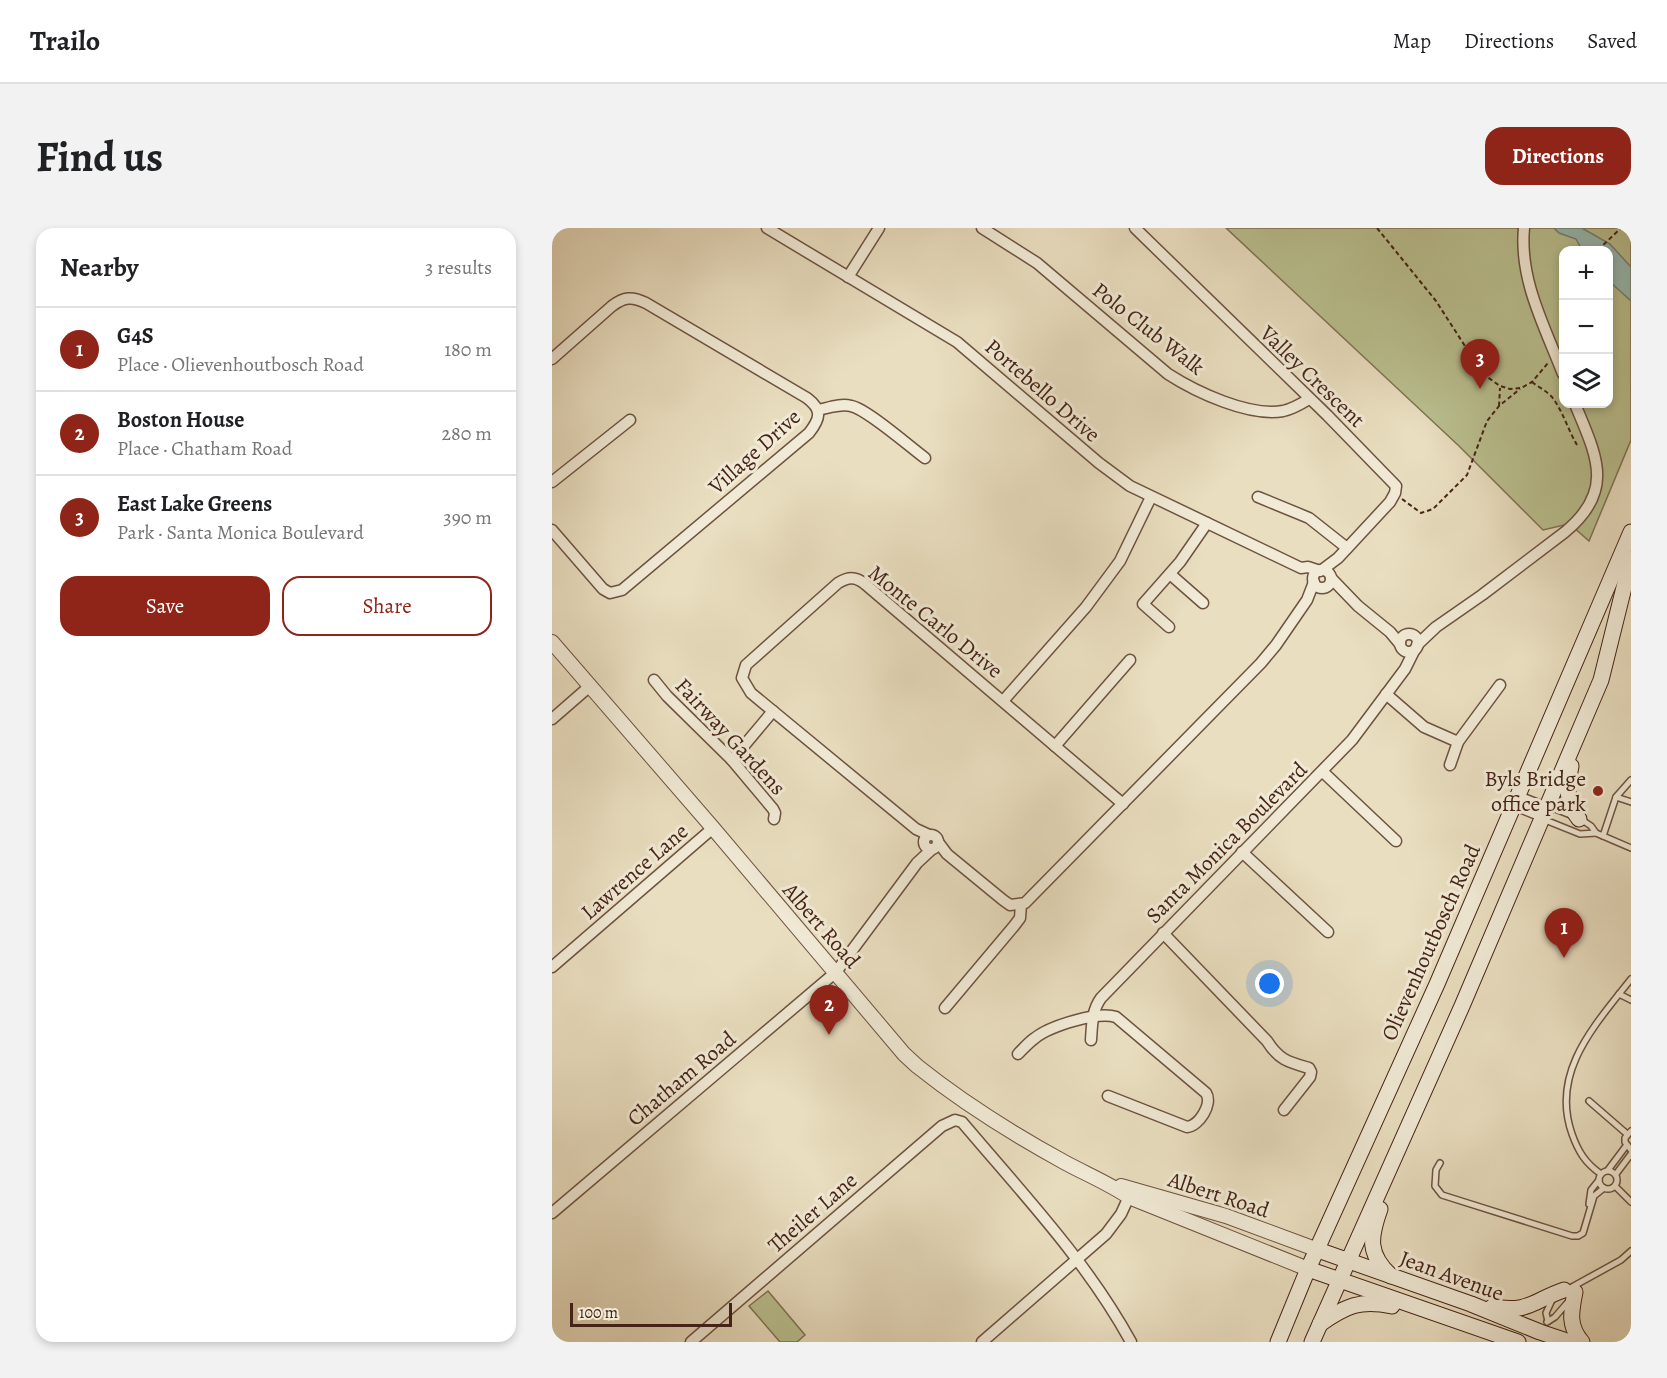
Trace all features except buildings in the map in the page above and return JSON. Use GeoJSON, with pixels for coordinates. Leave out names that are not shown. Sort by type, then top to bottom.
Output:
{"type":"FeatureCollection","features":[{"type":"Feature","properties":{"kind":"main road","name":"Olievenhoutbosch Road"},"geometry":{"type":"LineString","coordinates":[[1278,1342],[1308,1269],[1437,984],[1631,532]]}},
{"type":"Feature","properties":{"kind":"main road"},"geometry":{"type":"LineString","coordinates":[[1312,1342],[1411,1121],[1601,680],[1631,558]]}},
{"type":"Feature","properties":{"kind":"main road"},"geometry":{"type":"LineString","coordinates":[[1578,734],[1567,785],[1571,805],[1579,819]]}},
{"type":"Feature","properties":{"kind":"main road"},"geometry":{"type":"LineString","coordinates":[[1391,1277],[1375,1256],[1372,1237],[1411,1121]]}},
{"type":"Feature","properties":{"kind":"main road","name":"Jean Avenue"},"geometry":{"type":"LineString","coordinates":[[1318,1250],[1570,1342]]}},
{"type":"Feature","properties":{"kind":"main road","name":"Jean Avenue"},"geometry":{"type":"LineString","coordinates":[[1308,1269],[1518,1342]]}},
{"type":"Feature","properties":{"kind":"main road"},"geometry":{"type":"LineString","coordinates":[[1471,1304],[1512,1310],[1520,1309],[1573,1289],[1571,1324],[1582,1342]]}},
{"type":"Feature","properties":{"kind":"main road"},"geometry":{"type":"LineString","coordinates":[[1319,1324],[1350,1306],[1366,1303],[1442,1316]]}},
{"type":"Feature","properties":{"kind":"street","name":"Portebello Drive"},"geometry":{"type":"LineString","coordinates":[[767,228],[957,342],[1099,463],[1130,486],[1322,579],[1348,596],[1390,632],[1405,640],[1417,639],[1416,647]]}},
{"type":"Feature","properties":{"kind":"street"},"geometry":{"type":"LineString","coordinates":[[848,277],[879,228]]}},
{"type":"Feature","properties":{"kind":"street","name":"Polo Club Walk"},"geometry":{"type":"LineString","coordinates":[[982,228],[1037,263],[1168,374],[1189,387],[1206,395],[1266,411],[1291,409],[1309,399]]}},
{"type":"Feature","properties":{"kind":"street","name":"Valley Crescent"},"geometry":{"type":"LineString","coordinates":[[1135,228],[1392,481],[1396,486],[1395,493]]}},
{"type":"Feature","properties":{"kind":"street"},"geometry":{"type":"LineString","coordinates":[[1524,228],[1523,254],[1529,286],[1559,363]]}},
{"type":"Feature","properties":{"kind":"street","name":"Village Drive"},"geometry":{"type":"LineString","coordinates":[[552,359],[612,306],[625,298],[632,298],[646,303],[807,398],[816,405],[818,410],[816,421],[809,433],[622,590],[610,593],[603,589],[552,530]]}},
{"type":"Feature","properties":{"kind":"street"},"geometry":{"type":"LineString","coordinates":[[818,410],[852,406],[867,414],[925,458]]}},
{"type":"Feature","properties":{"kind":"street","name":"Santa Monica Boulevard"},"geometry":{"type":"LineString","coordinates":[[1091,1040],[1093,1017],[1101,998],[1323,772],[1363,727],[1409,662],[1416,647],[1436,627],[1565,532],[1588,508],[1597,483],[1596,459],[1577,408]]}},
{"type":"Feature","properties":{"kind":"street"},"geometry":{"type":"LineString","coordinates":[[552,482],[630,420]]}},
{"type":"Feature","properties":{"kind":"street"},"geometry":{"type":"LineString","coordinates":[[930,844],[947,854],[1010,905],[1021,904],[1031,899],[1261,663],[1338,558],[1390,502],[1395,493]]}},
{"type":"Feature","properties":{"kind":"street"},"geometry":{"type":"LineString","coordinates":[[1003,702],[1086,607],[1113,570],[1151,497]]}},
{"type":"Feature","properties":{"kind":"street"},"geometry":{"type":"LineString","coordinates":[[1258,497],[1309,518],[1347,548]]}},
{"type":"Feature","properties":{"kind":"street"},"geometry":{"type":"LineString","coordinates":[[1169,627],[1143,604],[1170,574],[1208,523]]}},
{"type":"Feature","properties":{"kind":"street"},"geometry":{"type":"LineString","coordinates":[[1170,574],[1203,603]]}},
{"type":"Feature","properties":{"kind":"street","name":"Monte Carlo Drive"},"geometry":{"type":"LineString","coordinates":[[930,844],[916,829],[773,711],[747,688],[742,678],[744,668],[838,584],[853,578],[865,584],[1123,804]]}},
{"type":"Feature","properties":{"kind":"street","name":"Santa Monica Boulevard"},"geometry":{"type":"LineString","coordinates":[[1405,640],[1436,627]]}},
{"type":"Feature","properties":{"kind":"street"},"geometry":{"type":"LineString","coordinates":[[1405,640],[1408,652],[1416,647]]}},
{"type":"Feature","properties":{"kind":"street"},"geometry":{"type":"LineString","coordinates":[[1400,674],[1405,640]]}},
{"type":"Feature","properties":{"kind":"street","name":"Albert Road"},"geometry":{"type":"LineString","coordinates":[[552,642],[904,1054],[930,1076],[1027,1141],[1065,1163],[1308,1269]]}},
{"type":"Feature","properties":{"kind":"street"},"geometry":{"type":"LineString","coordinates":[[1055,746],[1130,660]]}},
{"type":"Feature","properties":{"kind":"street","name":"Fairway Gardens"},"geometry":{"type":"LineString","coordinates":[[654,680],[667,696],[732,760],[773,809],[774,819]]}},
{"type":"Feature","properties":{"kind":"street"},"geometry":{"type":"LineString","coordinates":[[1450,765],[1458,742],[1500,685]]}},
{"type":"Feature","properties":{"kind":"street"},"geometry":{"type":"LineString","coordinates":[[552,719],[590,686]]}},
{"type":"Feature","properties":{"kind":"street"},"geometry":{"type":"LineString","coordinates":[[1386,694],[1424,727],[1458,742]]}},
{"type":"Feature","properties":{"kind":"street"},"geometry":{"type":"LineString","coordinates":[[732,760],[773,711]]}},
{"type":"Feature","properties":{"kind":"street"},"geometry":{"type":"LineString","coordinates":[[1323,772],[1396,841]]}},
{"type":"Feature","properties":{"kind":"street","name":"Lawrence Lane"},"geometry":{"type":"LineString","coordinates":[[552,966],[713,828]]}},
{"type":"Feature","properties":{"kind":"street","name":"Chatham Road"},"geometry":{"type":"LineString","coordinates":[[552,1213],[836,972],[930,844]]}},
{"type":"Feature","properties":{"kind":"street"},"geometry":{"type":"LineString","coordinates":[[1242,852],[1328,932]]}},
{"type":"Feature","properties":{"kind":"street"},"geometry":{"type":"LineString","coordinates":[[945,1008],[1014,927],[1020,918],[1021,904]]}},
{"type":"Feature","properties":{"kind":"street"},"geometry":{"type":"LineString","coordinates":[[1163,933],[1267,1041],[1275,1054],[1287,1062],[1309,1068],[1310,1077],[1284,1110]]}},
{"type":"Feature","properties":{"kind":"street"},"geometry":{"type":"LineString","coordinates":[[1018,1054],[1035,1038],[1052,1028],[1093,1017],[1111,1015],[1206,1093],[1209,1100],[1195,1125],[1187,1127],[1108,1096]]}},
{"type":"Feature","properties":{"kind":"street","name":"Theiler Lane"},"geometry":{"type":"LineString","coordinates":[[691,1342],[942,1126],[955,1120],[962,1122],[1078,1258]]}},
{"type":"Feature","properties":{"kind":"street"},"geometry":{"type":"LineString","coordinates":[[982,1342],[1111,1228],[1131,1192]]}},
{"type":"Feature","properties":{"kind":"street","name":"Albert Road"},"geometry":{"type":"LineString","coordinates":[[1131,1192],[1226,1216],[1318,1250]]}},
{"type":"Feature","properties":{"kind":"street"},"geometry":{"type":"LineString","coordinates":[[1078,1258],[1100,1289],[1131,1342]]}},
{"type":"Feature","properties":{"kind":"lane"},"geometry":{"type":"LineString","coordinates":[[1603,836],[1616,797],[1631,780]]}},
{"type":"Feature","properties":{"kind":"lane"},"geometry":{"type":"LineString","coordinates":[[1616,797],[1631,802]]}},
{"type":"Feature","properties":{"kind":"lane"},"geometry":{"type":"LineString","coordinates":[[1515,801],[1544,813],[1580,834],[1596,834],[1631,848]]}},
{"type":"Feature","properties":{"kind":"lane"},"geometry":{"type":"LineString","coordinates":[[1515,801],[1544,813],[1579,819],[1591,826],[1596,834]]}},
{"type":"Feature","properties":{"kind":"lane"},"geometry":{"type":"LineString","coordinates":[[1604,1188],[1600,1177],[1582,1157],[1575,1143],[1566,1112],[1569,1073],[1579,1050],[1631,979]]}},
{"type":"Feature","properties":{"kind":"lane"},"geometry":{"type":"LineString","coordinates":[[1619,994],[1631,1000]]}},
{"type":"Feature","properties":{"kind":"lane"},"geometry":{"type":"LineString","coordinates":[[1440,1163],[1434,1179],[1435,1186],[1442,1195],[1578,1236],[1583,1233],[1594,1196],[1604,1188],[1610,1189],[1615,1186],[1616,1174],[1629,1150],[1625,1138],[1629,1133],[1590,1101]]}},
{"type":"Feature","properties":{"kind":"lane"},"geometry":{"type":"LineString","coordinates":[[1588,1218],[1591,1190],[1600,1177],[1629,1150]]}},
{"type":"Feature","properties":{"kind":"lane"},"geometry":{"type":"LineString","coordinates":[[1608,1170],[1616,1174]]}},
{"type":"Feature","properties":{"kind":"lane"},"geometry":{"type":"LineString","coordinates":[[1615,1186],[1631,1202]]}},
{"type":"Feature","properties":{"kind":"lane"},"geometry":{"type":"LineString","coordinates":[[1541,1332],[1551,1301],[1621,1260],[1631,1251]]}},
{"type":"Feature","properties":{"kind":"lane"},"geometry":{"type":"LineString","coordinates":[[1621,1260],[1631,1258]]}},
{"type":"Feature","properties":{"kind":"lane"},"geometry":{"type":"LineString","coordinates":[[1541,1332],[1559,1312],[1573,1289]]}},
{"type":"Feature","properties":{"kind":"path"},"geometry":{"type":"LineString","coordinates":[[1377,228],[1436,301],[1483,374],[1500,386],[1510,389],[1521,388]]}},
{"type":"Feature","properties":{"kind":"path"},"geometry":{"type":"LineString","coordinates":[[1603,246],[1621,228]]}},
{"type":"Feature","properties":{"kind":"path"},"geometry":{"type":"LineString","coordinates":[[1395,493],[1421,513],[1433,509],[1467,475],[1487,422],[1499,406],[1532,382],[1549,362],[1557,357]]}},
{"type":"Feature","properties":{"kind":"path"},"geometry":{"type":"LineString","coordinates":[[1532,382],[1551,396],[1577,445]]}},
{"type":"Feature","properties":{"kind":"path"},"geometry":{"type":"LineString","coordinates":[[1499,406],[1500,386]]}},
{"type":"Feature","properties":{"kind":"green space"},"geometry":{"type":"Polygon","coordinates":[[[1226,228],[1631,228],[1631,440],[1589,541],[1572,526],[1573,523],[1543,530],[1459,446],[1226,228]]]}},
{"type":"Feature","properties":{"kind":"green space"},"geometry":{"type":"Polygon","coordinates":[[[768,1291],[805,1335],[797,1342],[780,1342],[749,1306],[768,1291]]]}},
{"type":"Feature","properties":{"kind":"water"},"geometry":{"type":"Polygon","coordinates":[[[1554,228],[1582,228],[1612,246],[1580,246],[1576,239],[1559,233],[1554,228]]]}},
{"type":"Feature","properties":{"kind":"water"},"geometry":{"type":"Polygon","coordinates":[[[1613,247],[1631,267],[1631,301],[1613,285],[1613,247]]]}},
{"type":"Feature","properties":{"kind":"place","name":"East Lake Greens"},"geometry":{"type":"Point","coordinates":[1480,389]}},
{"type":"Feature","properties":{"kind":"place","name":"Byls Bridge office park"},"geometry":{"type":"Point","coordinates":[1598,791]}},
{"type":"Feature","properties":{"kind":"place","name":"G4S"},"geometry":{"type":"Point","coordinates":[1564,958]}},
{"type":"Feature","properties":{"kind":"place","name":"Boston House"},"geometry":{"type":"Point","coordinates":[829,1035]}}]}
